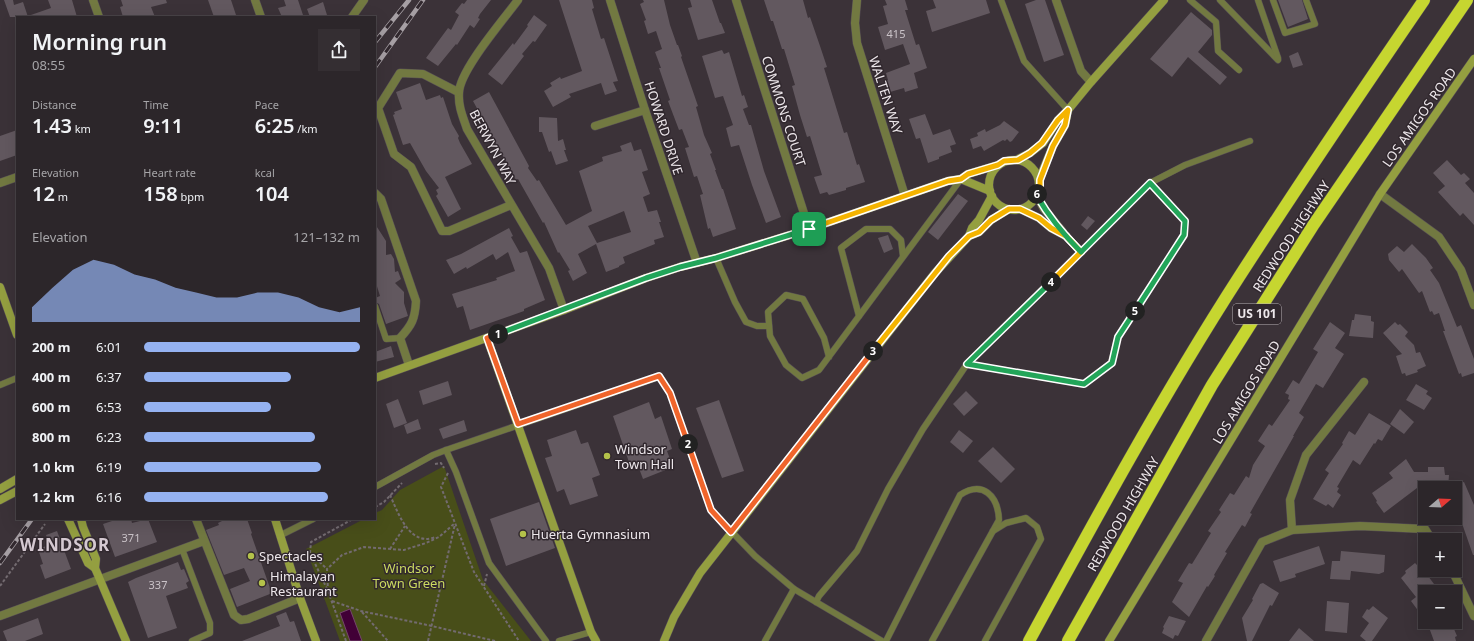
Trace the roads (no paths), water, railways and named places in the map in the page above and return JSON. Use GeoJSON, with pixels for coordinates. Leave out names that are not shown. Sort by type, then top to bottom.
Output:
{"type":"FeatureCollection","features":[{"type":"Feature","properties":{"kind":"highway","name":"REDWOOD HIGHWAY"},"geometry":{"type":"LineString","coordinates":[[1029,641],[1140,441],[1235,284],[1335,130],[1424,0]]}},
{"type":"Feature","properties":{"kind":"highway","name":"REDWOOD HIGHWAY"},"geometry":{"type":"LineString","coordinates":[[1068,641],[1212,385],[1314,224],[1467,0]]}},
{"type":"Feature","properties":{"kind":"main road"},"geometry":{"type":"LineString","coordinates":[[1018,160],[1030,153],[1042,143],[1058,120],[1068,110],[1090,82],[1164,0]]}},
{"type":"Feature","properties":{"kind":"main road","name":"LOS AMIGOS ROAD"},"geometry":{"type":"LineString","coordinates":[[1113,640],[1380,194],[1474,59]]}},
{"type":"Feature","properties":{"kind":"main road"},"geometry":{"type":"LineString","coordinates":[[1040,180],[1053,146],[1065,125],[1068,110]]}},
{"type":"Feature","properties":{"kind":"main road"},"geometry":{"type":"LineString","coordinates":[[376,378],[564,310],[646,278],[809,229],[948,181],[961,179],[968,174],[998,165],[1004,161],[1018,160],[1026,162],[1037,172],[1040,180],[1040,187],[1034,201],[1028,206],[1020,209],[1009,209],[996,202],[991,194],[989,184],[990,177],[998,165]]}},
{"type":"Feature","properties":{"kind":"main road"},"geometry":{"type":"LineString","coordinates":[[961,179],[991,194]]}},
{"type":"Feature","properties":{"kind":"main road"},"geometry":{"type":"LineString","coordinates":[[664,641],[674,617],[700,573],[935,273],[969,236],[972,228],[979,220],[991,194]]}},
{"type":"Feature","properties":{"kind":"main road"},"geometry":{"type":"LineString","coordinates":[[969,236],[979,232],[991,220],[1009,209]]}},
{"type":"Feature","properties":{"kind":"main road"},"geometry":{"type":"LineString","coordinates":[[0,287],[16,332]]}},
{"type":"Feature","properties":{"kind":"main road"},"geometry":{"type":"LineString","coordinates":[[487,338],[591,632],[596,641]]}},
{"type":"Feature","properties":{"kind":"main road"},"geometry":{"type":"LineString","coordinates":[[0,489],[16,480]]}},
{"type":"Feature","properties":{"kind":"main road"},"geometry":{"type":"LineString","coordinates":[[0,500],[16,492]]}},
{"type":"Feature","properties":{"kind":"main road"},"geometry":{"type":"LineString","coordinates":[[68,520],[88,563],[95,568],[126,641]]}},
{"type":"Feature","properties":{"kind":"main road"},"geometry":{"type":"LineString","coordinates":[[81,520],[96,559],[95,568]]}},
{"type":"Feature","properties":{"kind":"main road"},"geometry":{"type":"LineString","coordinates":[[275,520],[300,598],[316,641]]}},
{"type":"Feature","properties":{"kind":"street"},"geometry":{"type":"LineString","coordinates":[[93,0],[99,16]]}},
{"type":"Feature","properties":{"kind":"street"},"geometry":{"type":"LineString","coordinates":[[255,0],[260,16]]}},
{"type":"Feature","properties":{"kind":"street"},"geometry":{"type":"LineString","coordinates":[[353,16],[364,0]]}},
{"type":"Feature","properties":{"kind":"street","name":"BERWYN WAY"},"geometry":{"type":"LineString","coordinates":[[518,0],[473,60],[464,77],[458,92],[460,112],[467,129],[549,268],[564,310]]}},
{"type":"Feature","properties":{"kind":"street","name":"HOWARD DRIVE"},"geometry":{"type":"LineString","coordinates":[[610,0],[645,110],[697,263]]}},
{"type":"Feature","properties":{"kind":"street","name":"COMMONS COURT"},"geometry":{"type":"LineString","coordinates":[[736,0],[809,229]]}},
{"type":"Feature","properties":{"kind":"street","name":"WALTEN WAY"},"geometry":{"type":"LineString","coordinates":[[857,0],[855,23],[857,43],[905,196]]}},
{"type":"Feature","properties":{"kind":"street"},"geometry":{"type":"LineString","coordinates":[[1056,0],[1081,70],[1090,82]]}},
{"type":"Feature","properties":{"kind":"street"},"geometry":{"type":"LineString","coordinates":[[458,92],[423,74],[400,73],[378,108],[394,154],[411,167],[442,230],[449,232],[511,205]]}},
{"type":"Feature","properties":{"kind":"street"},"geometry":{"type":"LineString","coordinates":[[595,126],[645,110]]}},
{"type":"Feature","properties":{"kind":"street"},"geometry":{"type":"LineString","coordinates":[[0,183],[16,177]]}},
{"type":"Feature","properties":{"kind":"street"},"geometry":{"type":"LineString","coordinates":[[376,194],[381,199],[416,301],[415,314],[411,326],[400,338],[409,365]]}},
{"type":"Feature","properties":{"kind":"street"},"geometry":{"type":"LineString","coordinates":[[1380,194],[1439,237],[1461,270],[1474,305]]}},
{"type":"Feature","properties":{"kind":"street"},"geometry":{"type":"LineString","coordinates":[[1037,196],[1044,209],[1066,236]]}},
{"type":"Feature","properties":{"kind":"street"},"geometry":{"type":"LineString","coordinates":[[1020,209],[1039,218],[1051,228],[1066,236]]}},
{"type":"Feature","properties":{"kind":"street"},"geometry":{"type":"LineString","coordinates":[[1292,530],[1290,500],[1306,455],[1364,382]]}},
{"type":"Feature","properties":{"kind":"street"},"geometry":{"type":"LineString","coordinates":[[196,520],[234,615],[241,620],[248,619],[300,598]]}},
{"type":"Feature","properties":{"kind":"street"},"geometry":{"type":"LineString","coordinates":[[1206,641],[1214,624],[1262,542],[1292,530],[1360,526],[1425,529],[1428,533]]}},
{"type":"Feature","properties":{"kind":"street"},"geometry":{"type":"LineString","coordinates":[[0,616],[204,541]]}},
{"type":"Feature","properties":{"kind":"street"},"geometry":{"type":"LineString","coordinates":[[1455,577],[1474,616]]}},
{"type":"Feature","properties":{"kind":"lane"},"geometry":{"type":"LineString","coordinates":[[1001,0],[1024,62],[1068,110]]}},
{"type":"Feature","properties":{"kind":"lane"},"geometry":{"type":"LineString","coordinates":[[1190,0],[1216,22],[1218,51],[1239,70]]}},
{"type":"Feature","properties":{"kind":"lane"},"geometry":{"type":"LineString","coordinates":[[1220,0],[1278,60],[1258,0]]}},
{"type":"Feature","properties":{"kind":"lane"},"geometry":{"type":"LineString","coordinates":[[1273,0],[1285,33],[1315,24],[1306,0]]}},
{"type":"Feature","properties":{"kind":"lane"},"geometry":{"type":"LineString","coordinates":[[816,602],[819,596],[856,551],[888,489],[924,429],[967,364],[1150,183],[1185,165],[1250,141]]}},
{"type":"Feature","properties":{"kind":"lane"},"geometry":{"type":"LineString","coordinates":[[829,357],[824,338],[803,299],[786,295],[768,312],[770,336],[786,365],[802,378],[819,370],[829,357],[903,256],[961,179]]}},
{"type":"Feature","properties":{"kind":"lane"},"geometry":{"type":"LineString","coordinates":[[967,364],[1084,384],[1112,363],[1118,337],[1184,235],[1185,221],[1150,183]]}},
{"type":"Feature","properties":{"kind":"lane"},"geometry":{"type":"LineString","coordinates":[[859,316],[841,248],[866,230],[890,229],[901,240],[903,256]]}},
{"type":"Feature","properties":{"kind":"lane"},"geometry":{"type":"LineString","coordinates":[[1066,236],[1081,252]]}},
{"type":"Feature","properties":{"kind":"lane"},"geometry":{"type":"LineString","coordinates":[[716,258],[746,322],[757,326],[769,326]]}},
{"type":"Feature","properties":{"kind":"lane"},"geometry":{"type":"LineString","coordinates":[[376,309],[386,339],[400,338]]}},
{"type":"Feature","properties":{"kind":"lane"},"geometry":{"type":"LineString","coordinates":[[376,486],[433,455],[518,424],[659,376],[670,393],[711,510],[755,556],[794,589],[882,641]]}},
{"type":"Feature","properties":{"kind":"lane"},"geometry":{"type":"LineString","coordinates":[[0,385],[16,378]]}},
{"type":"Feature","properties":{"kind":"lane"},"geometry":{"type":"LineString","coordinates":[[446,450],[456,472],[489,563],[546,641]]}},
{"type":"Feature","properties":{"kind":"lane"},"geometry":{"type":"LineString","coordinates":[[886,641],[960,495],[968,490],[977,488],[985,491],[992,497],[996,503],[999,520],[932,641]]}},
{"type":"Feature","properties":{"kind":"lane"},"geometry":{"type":"LineString","coordinates":[[985,641],[1041,539],[1037,526],[1026,518],[1006,523],[993,531]]}},
{"type":"Feature","properties":{"kind":"lane"},"geometry":{"type":"LineString","coordinates":[[281,535],[311,520]]}},
{"type":"Feature","properties":{"kind":"lane"},"geometry":{"type":"LineString","coordinates":[[182,549],[210,623],[210,632],[192,641]]}},
{"type":"Feature","properties":{"kind":"lane"},"geometry":{"type":"LineString","coordinates":[[765,641],[794,589]]}},
{"type":"Feature","properties":{"kind":"lane"},"geometry":{"type":"LineString","coordinates":[[559,641],[591,632]]}},
{"type":"Feature","properties":{"kind":"railway"},"geometry":{"type":"LineString","coordinates":[[376,41],[409,0]]}},
{"type":"Feature","properties":{"kind":"railway"},"geometry":{"type":"LineString","coordinates":[[376,66],[423,0]]}},
{"type":"Feature","properties":{"kind":"railway"},"geometry":{"type":"LineString","coordinates":[[0,563],[31,520]]}},
{"type":"Feature","properties":{"kind":"place","name":"Windsor Town Hall"},"geometry":{"type":"Point","coordinates":[607,456]}},
{"type":"Feature","properties":{"kind":"place","name":"Huerta Gymnasium"},"geometry":{"type":"Point","coordinates":[523,534]}},
{"type":"Feature","properties":{"kind":"place","name":"Spectacles"},"geometry":{"type":"Point","coordinates":[251,556]}},
{"type":"Feature","properties":{"kind":"place","name":"Himalayan Restaurant"},"geometry":{"type":"Point","coordinates":[262,583]}},
{"type":"Feature","properties":{"kind":"district","name":"WINDSOR"},"geometry":{"type":"Point","coordinates":[65,545]}},
{"type":"Feature","properties":{"kind":"park label","name":"Windsor Town Green"},"geometry":{"type":"Point","coordinates":[409,576]}}]}
